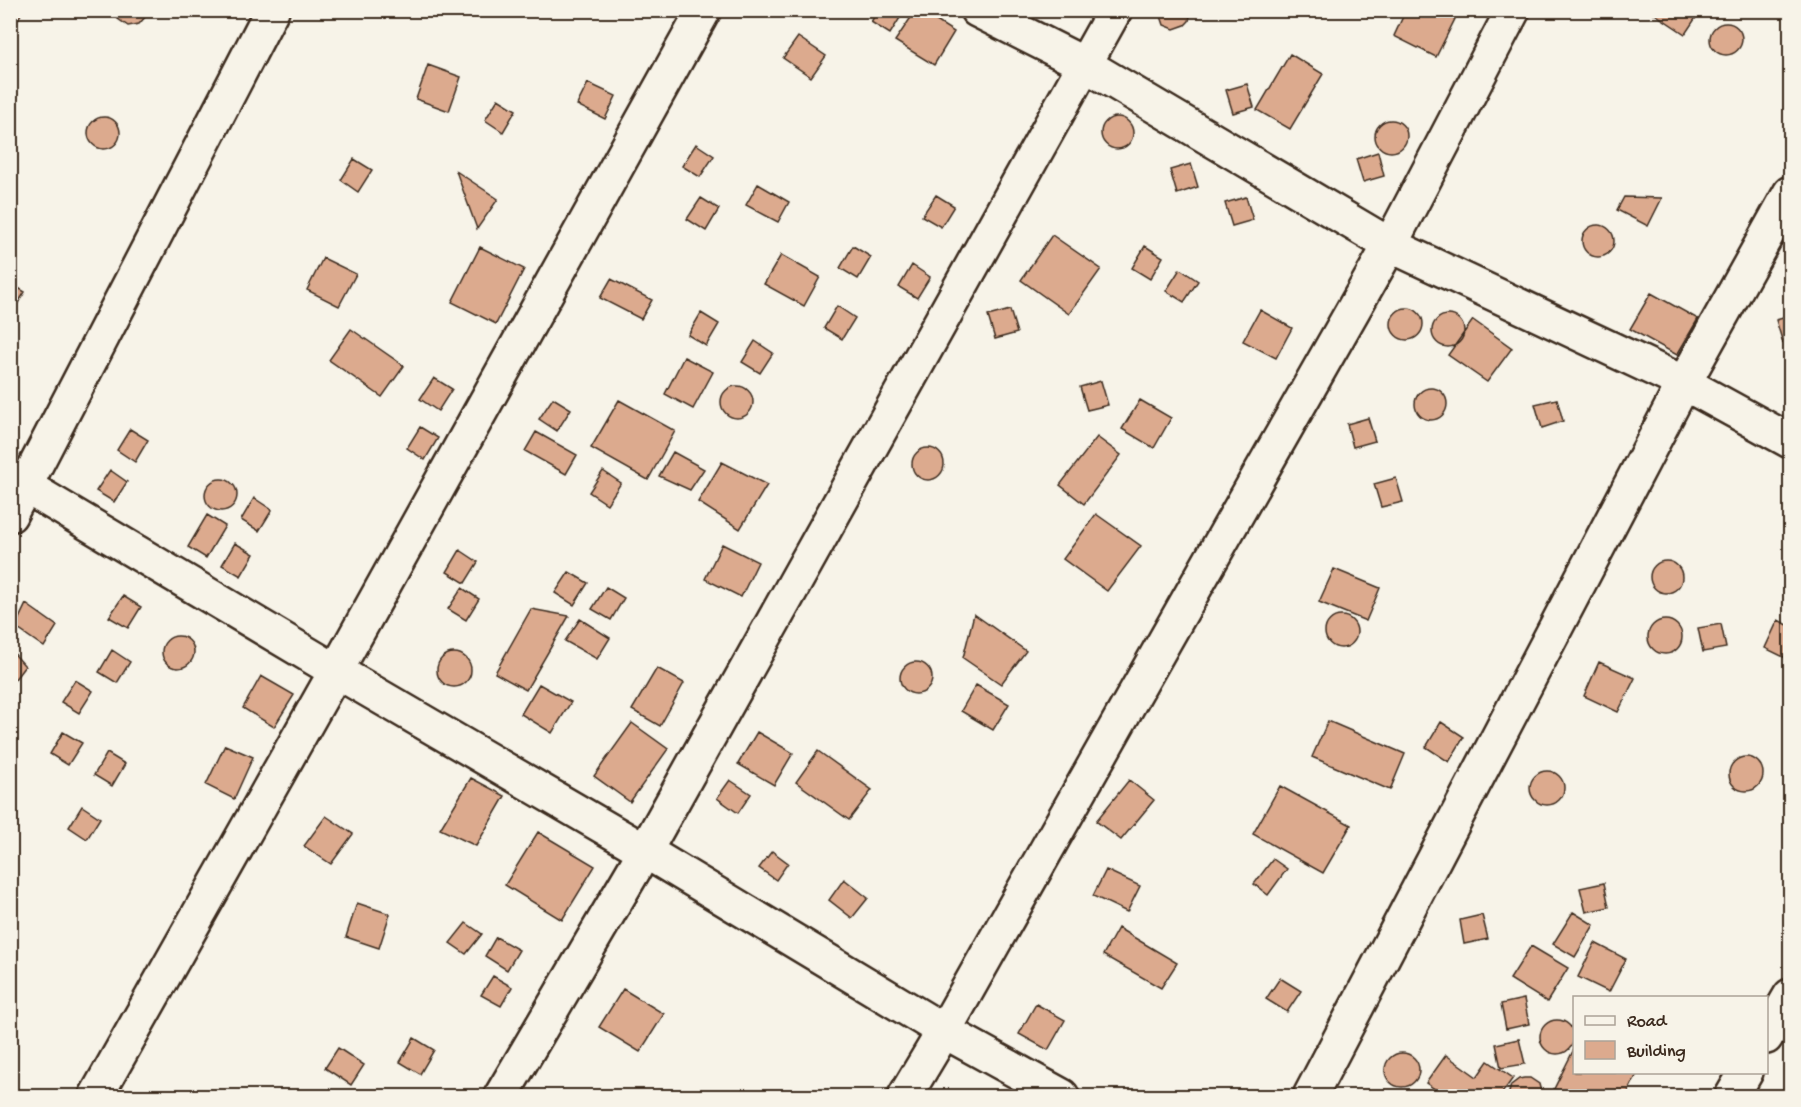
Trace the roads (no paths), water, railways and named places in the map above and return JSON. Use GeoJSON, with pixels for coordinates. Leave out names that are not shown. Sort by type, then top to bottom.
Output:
{"type":"FeatureCollection","features":[{"type":"Feature","properties":{"kind":"street"},"geometry":{"type":"LineString","coordinates":[[10,515],[19,482],[272,10]]}},
{"type":"Feature","properties":{"kind":"street"},"geometry":{"type":"LineString","coordinates":[[96,1096],[704,10]]}},
{"type":"Feature","properties":{"kind":"street"},"geometry":{"type":"LineString","coordinates":[[977,10],[1086,65],[1390,245],[1684,383],[1791,441]]}},
{"type":"Feature","properties":{"kind":"street"},"geometry":{"type":"LineString","coordinates":[[501,1096],[645,851],[1115,10]]}},
{"type":"Feature","properties":{"kind":"street"},"geometry":{"type":"LineString","coordinates":[[905,1096],[944,1032],[1390,245],[1514,10]]}},
{"type":"Feature","properties":{"kind":"street"},"geometry":{"type":"LineString","coordinates":[[1310,1096],[1684,383],[1791,194]]}},
{"type":"Feature","properties":{"kind":"street"},"geometry":{"type":"LineString","coordinates":[[19,482],[336,671],[645,851],[944,1032],[1062,1096]]}},
{"type":"Feature","properties":{"kind":"street"},"geometry":{"type":"LineString","coordinates":[[1768,1035],[1791,996]]}},
{"type":"Feature","properties":{"kind":"street"},"geometry":{"type":"LineString","coordinates":[[1732,1096],[1745,1074]]}}]}
